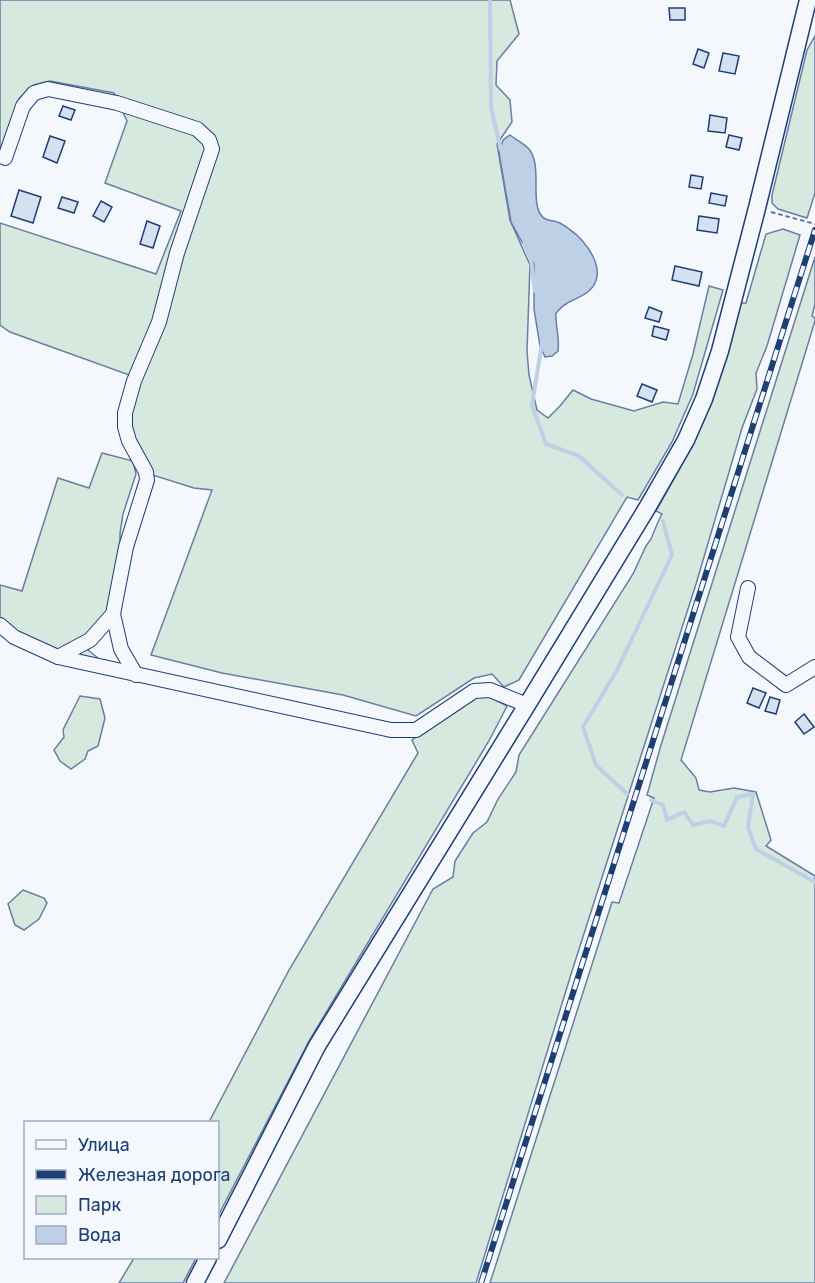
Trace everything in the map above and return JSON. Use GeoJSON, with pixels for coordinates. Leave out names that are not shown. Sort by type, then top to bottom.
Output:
{"type":"FeatureCollection","features":[{"type":"Feature","properties":{"kind":"main road"},"geometry":{"type":"LineString","coordinates":[[219,1238],[317,1046],[647,508],[686,440],[704,399],[720,351],[808,0]]}},
{"type":"Feature","properties":{"kind":"main road"},"geometry":{"type":"LineString","coordinates":[[195,1283],[207,1259]]}},
{"type":"Feature","properties":{"kind":"street"},"geometry":{"type":"LineString","coordinates":[[801,0],[801,29]]}},
{"type":"Feature","properties":{"kind":"street"},"geometry":{"type":"LineString","coordinates":[[5,158],[23,106],[34,93],[48,89],[117,103],[197,129],[209,140],[212,149],[177,253],[159,322],[134,381],[125,413],[125,427],[129,441],[146,472],[147,480],[126,547],[113,614],[122,649],[136,675]]}},
{"type":"Feature","properties":{"kind":"street"},"geometry":{"type":"LineString","coordinates":[[747,588],[738,637],[749,657],[786,685],[815,667]]}},
{"type":"Feature","properties":{"kind":"street"},"geometry":{"type":"LineString","coordinates":[[58,657],[90,640],[113,614]]}},
{"type":"Feature","properties":{"kind":"street"},"geometry":{"type":"LineString","coordinates":[[0,625],[14,637],[58,657],[391,730],[416,730],[474,691],[490,690],[527,705]]}},
{"type":"Feature","properties":{"kind":"path"},"geometry":{"type":"LineString","coordinates":[[757,208],[815,224]]}},
{"type":"Feature","properties":{"kind":"green space"},"geometry":{"type":"Polygon","coordinates":[[[0,0],[510,0],[519,34],[497,61],[496,85],[510,100],[512,122],[497,144],[510,220],[530,265],[527,351],[529,375],[537,410],[548,418],[573,390],[591,399],[634,411],[663,402],[678,404],[693,354],[709,286],[723,290],[693,394],[672,442],[638,500],[627,497],[519,680],[504,687],[492,674],[474,678],[416,716],[343,695],[222,673],[151,655],[212,490],[194,488],[149,474],[132,439],[129,413],[161,323],[168,314],[159,312],[135,370],[129,375],[10,332],[0,325],[0,223],[156,274],[181,211],[105,183],[127,121],[114,93],[50,81],[34,85],[19,99],[0,151],[0,0]]]}},
{"type":"Feature","properties":{"kind":"green space"},"geometry":{"type":"Polygon","coordinates":[[[815,36],[815,193],[807,218],[778,209],[772,203],[772,195],[807,50],[815,36]]]}},
{"type":"Feature","properties":{"kind":"green space"},"geometry":{"type":"Polygon","coordinates":[[[783,229],[800,235],[767,346],[756,373],[757,389],[742,428],[696,584],[572,971],[476,1283],[224,1283],[433,889],[453,877],[455,861],[473,833],[487,822],[498,799],[516,772],[519,755],[633,574],[662,514],[656,511],[694,443],[712,402],[741,303],[746,303],[766,234],[783,229]]]}},
{"type":"Feature","properties":{"kind":"green space"},"geometry":{"type":"Polygon","coordinates":[[[815,257],[815,304],[812,316],[815,321],[681,760],[696,778],[699,790],[710,792],[734,788],[756,792],[771,840],[766,846],[815,876],[815,1283],[490,1283],[612,902],[619,903],[654,798],[647,795],[661,745],[815,257]]]}},
{"type":"Feature","properties":{"kind":"green space"},"geometry":{"type":"Polygon","coordinates":[[[102,453],[133,461],[136,474],[123,514],[120,559],[111,626],[88,650],[103,662],[37,643],[0,620],[0,585],[22,591],[58,478],[89,488],[102,453]]]}},
{"type":"Feature","properties":{"kind":"green space"},"geometry":{"type":"Polygon","coordinates":[[[80,696],[100,699],[105,718],[98,746],[88,751],[85,759],[71,769],[60,761],[54,750],[64,737],[63,730],[80,696]]]}},
{"type":"Feature","properties":{"kind":"green space"},"geometry":{"type":"Polygon","coordinates":[[[488,696],[507,706],[490,739],[309,1041],[219,1214],[219,1121],[210,1121],[289,970],[418,753],[412,740],[474,698],[488,696]]]}},
{"type":"Feature","properties":{"kind":"green space"},"geometry":{"type":"Polygon","coordinates":[[[23,890],[44,898],[47,903],[39,919],[24,930],[15,925],[8,904],[23,890]]]}},
{"type":"Feature","properties":{"kind":"green space"},"geometry":{"type":"Polygon","coordinates":[[[133,1259],[195,1259],[183,1283],[119,1283],[133,1259]]]}},
{"type":"Feature","properties":{"kind":"water"},"geometry":{"type":"Polygon","coordinates":[[[510,135],[526,146],[532,155],[536,172],[536,200],[541,215],[562,224],[576,234],[588,248],[596,265],[597,274],[590,290],[556,313],[558,351],[552,356],[545,357],[540,346],[534,309],[534,264],[511,222],[499,153],[503,140],[510,135]]]}},
{"type":"Feature","properties":{"kind":"building"},"geometry":{"type":"Polygon","coordinates":[[[669,8],[685,8],[685,20],[670,20],[669,8]]]}},
{"type":"Feature","properties":{"kind":"building"},"geometry":{"type":"Polygon","coordinates":[[[698,49],[709,53],[704,68],[693,64],[698,49]]]}},
{"type":"Feature","properties":{"kind":"building"},"geometry":{"type":"Polygon","coordinates":[[[723,53],[739,56],[735,74],[719,71],[723,53]]]}},
{"type":"Feature","properties":{"kind":"building"},"geometry":{"type":"Polygon","coordinates":[[[63,106],[75,110],[71,120],[59,116],[63,106]]]}},
{"type":"Feature","properties":{"kind":"building"},"geometry":{"type":"Polygon","coordinates":[[[710,115],[727,118],[725,133],[708,131],[710,115]]]}},
{"type":"Feature","properties":{"kind":"building"},"geometry":{"type":"Polygon","coordinates":[[[729,135],[742,138],[739,150],[726,147],[729,135]]]}},
{"type":"Feature","properties":{"kind":"building"},"geometry":{"type":"Polygon","coordinates":[[[50,136],[65,141],[57,163],[43,157],[50,136]]]}},
{"type":"Feature","properties":{"kind":"building"},"geometry":{"type":"Polygon","coordinates":[[[691,175],[703,177],[701,189],[689,187],[691,175]]]}},
{"type":"Feature","properties":{"kind":"building"},"geometry":{"type":"Polygon","coordinates":[[[19,190],[41,197],[33,223],[11,216],[19,190]]]}},
{"type":"Feature","properties":{"kind":"building"},"geometry":{"type":"Polygon","coordinates":[[[711,193],[727,196],[725,206],[709,203],[711,193]]]}},
{"type":"Feature","properties":{"kind":"building"},"geometry":{"type":"Polygon","coordinates":[[[62,197],[78,202],[74,213],[58,208],[62,197]]]}},
{"type":"Feature","properties":{"kind":"building"},"geometry":{"type":"Polygon","coordinates":[[[101,201],[112,207],[104,222],[93,216],[101,201]]]}},
{"type":"Feature","properties":{"kind":"building"},"geometry":{"type":"Polygon","coordinates":[[[699,216],[719,219],[717,233],[697,230],[699,216]]]}},
{"type":"Feature","properties":{"kind":"building"},"geometry":{"type":"Polygon","coordinates":[[[147,221],[160,226],[153,248],[140,244],[147,221]]]}},
{"type":"Feature","properties":{"kind":"building"},"geometry":{"type":"Polygon","coordinates":[[[675,266],[702,272],[699,286],[672,280],[675,266]]]}},
{"type":"Feature","properties":{"kind":"building"},"geometry":{"type":"Polygon","coordinates":[[[649,307],[662,312],[659,322],[645,318],[649,307]]]}},
{"type":"Feature","properties":{"kind":"building"},"geometry":{"type":"Polygon","coordinates":[[[654,326],[669,330],[666,340],[652,336],[654,326]]]}},
{"type":"Feature","properties":{"kind":"building"},"geometry":{"type":"Polygon","coordinates":[[[642,384],[657,390],[652,402],[637,396],[642,384]]]}},
{"type":"Feature","properties":{"kind":"building"},"geometry":{"type":"Polygon","coordinates":[[[753,688],[766,693],[759,708],[747,703],[753,688]]]}},
{"type":"Feature","properties":{"kind":"building"},"geometry":{"type":"Polygon","coordinates":[[[770,697],[780,700],[776,714],[765,711],[770,697]]]}},
{"type":"Feature","properties":{"kind":"building"},"geometry":{"type":"Polygon","coordinates":[[[804,714],[814,727],[804,734],[795,722],[804,714]]]}},
{"type":"Feature","properties":{"kind":"waterway"},"geometry":{"type":"LineString","coordinates":[[490,0],[491,108],[501,150]]}},
{"type":"Feature","properties":{"kind":"waterway"},"geometry":{"type":"LineString","coordinates":[[524,244],[531,259],[535,291]]}},
{"type":"Feature","properties":{"kind":"waterway"},"geometry":{"type":"LineString","coordinates":[[542,343],[532,405],[546,444],[579,456],[622,495]]}},
{"type":"Feature","properties":{"kind":"waterway"},"geometry":{"type":"LineString","coordinates":[[627,794],[596,765],[583,727],[617,670],[672,555],[663,521]]}},
{"type":"Feature","properties":{"kind":"waterway"},"geometry":{"type":"LineString","coordinates":[[651,800],[663,805],[667,820],[684,812],[693,825],[710,821],[724,826],[737,797],[753,794],[748,827],[756,849],[815,882]]}},
{"type":"Feature","properties":{"kind":"railway"},"geometry":{"type":"LineString","coordinates":[[481,1283],[815,230]]}}]}
